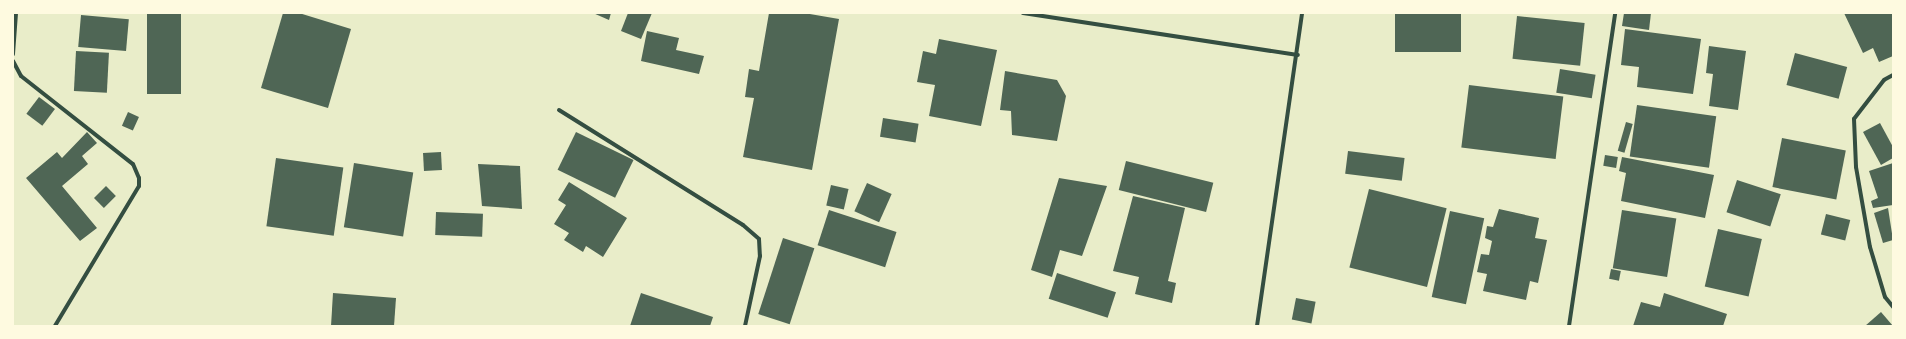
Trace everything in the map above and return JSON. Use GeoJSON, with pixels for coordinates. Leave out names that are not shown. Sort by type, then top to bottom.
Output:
{"type":"FeatureCollection","features":[{"type":"Feature","properties":{"kind":"street"},"geometry":{"type":"LineString","coordinates":[[13,54],[16,13]]}},
{"type":"Feature","properties":{"kind":"street"},"geometry":{"type":"LineString","coordinates":[[1023,13],[1298,55]]}},
{"type":"Feature","properties":{"kind":"street"},"geometry":{"type":"LineString","coordinates":[[1257,326],[1298,55],[1302,13]]}},
{"type":"Feature","properties":{"kind":"street"},"geometry":{"type":"LineString","coordinates":[[1569,326],[1615,13]]}},
{"type":"Feature","properties":{"kind":"street"},"geometry":{"type":"LineString","coordinates":[[13,61],[21,76],[133,164],[139,178],[139,186],[54,326]]}},
{"type":"Feature","properties":{"kind":"street"},"geometry":{"type":"LineString","coordinates":[[1893,75],[1884,80],[1854,119],[1856,167],[1870,247],[1886,297],[1893,307]]}},
{"type":"Feature","properties":{"kind":"street"},"geometry":{"type":"LineString","coordinates":[[559,110],[743,225],[759,239],[760,256],[745,326]]}},
{"type":"Feature","properties":{"kind":"building"},"geometry":{"type":"Polygon","coordinates":[[[147,13],[181,13],[181,94],[147,94],[147,13]]]}},
{"type":"Feature","properties":{"kind":"building"},"geometry":{"type":"Polygon","coordinates":[[[283,13],[299,13],[351,29],[328,108],[261,88],[283,13]]]}},
{"type":"Feature","properties":{"kind":"building"},"geometry":{"type":"Polygon","coordinates":[[[593,13],[611,13],[609,20],[593,13]]]}},
{"type":"Feature","properties":{"kind":"building"},"geometry":{"type":"Polygon","coordinates":[[[628,13],[652,13],[641,39],[621,31],[628,13]]]}},
{"type":"Feature","properties":{"kind":"building"},"geometry":{"type":"Polygon","coordinates":[[[769,13],[804,13],[839,19],[812,170],[743,157],[754,98],[745,97],[749,69],[759,71],[769,13]]]}},
{"type":"Feature","properties":{"kind":"building"},"geometry":{"type":"Polygon","coordinates":[[[1395,13],[1461,13],[1461,52],[1395,52],[1395,13]]]}},
{"type":"Feature","properties":{"kind":"building"},"geometry":{"type":"Polygon","coordinates":[[[1624,13],[1651,13],[1649,30],[1622,26],[1624,13]]]}},
{"type":"Feature","properties":{"kind":"building"},"geometry":{"type":"Polygon","coordinates":[[[1844,13],[1893,13],[1893,56],[1879,62],[1873,48],[1863,53],[1844,13]]]}},
{"type":"Feature","properties":{"kind":"building"},"geometry":{"type":"Polygon","coordinates":[[[81,15],[129,19],[126,51],[78,47],[81,15]]]}},
{"type":"Feature","properties":{"kind":"building"},"geometry":{"type":"Polygon","coordinates":[[[1517,16],[1585,23],[1580,66],[1513,59],[1517,16]]]}},
{"type":"Feature","properties":{"kind":"building"},"geometry":{"type":"Polygon","coordinates":[[[1625,29],[1701,39],[1693,94],[1637,87],[1639,67],[1621,65],[1625,29]]]}},
{"type":"Feature","properties":{"kind":"building"},"geometry":{"type":"Polygon","coordinates":[[[647,31],[679,38],[676,50],[704,56],[699,74],[641,61],[647,31]]]}},
{"type":"Feature","properties":{"kind":"building"},"geometry":{"type":"Polygon","coordinates":[[[939,39],[997,50],[981,126],[929,116],[935,85],[917,82],[923,51],[936,54],[939,39]]]}},
{"type":"Feature","properties":{"kind":"building"},"geometry":{"type":"Polygon","coordinates":[[[1709,46],[1746,51],[1738,110],[1709,106],[1713,74],[1706,73],[1709,46]]]}},
{"type":"Feature","properties":{"kind":"building"},"geometry":{"type":"Polygon","coordinates":[[[76,51],[109,53],[107,93],[74,91],[76,51]]]}},
{"type":"Feature","properties":{"kind":"building"},"geometry":{"type":"Polygon","coordinates":[[[1795,53],[1847,67],[1839,99],[1786,85],[1795,53]]]}},
{"type":"Feature","properties":{"kind":"building"},"geometry":{"type":"Polygon","coordinates":[[[1560,69],[1596,75],[1592,98],[1556,93],[1560,69]]]}},
{"type":"Feature","properties":{"kind":"building"},"geometry":{"type":"Polygon","coordinates":[[[1005,71],[1057,80],[1066,96],[1057,141],[1012,135],[1011,111],[1000,110],[1005,71]]]}},
{"type":"Feature","properties":{"kind":"building"},"geometry":{"type":"Polygon","coordinates":[[[1469,85],[1563,97],[1556,159],[1461,148],[1469,85]]]}},
{"type":"Feature","properties":{"kind":"building"},"geometry":{"type":"Polygon","coordinates":[[[39,97],[55,109],[42,126],[26,114],[39,97]]]}},
{"type":"Feature","properties":{"kind":"building"},"geometry":{"type":"Polygon","coordinates":[[[1637,105],[1716,116],[1709,168],[1630,156],[1637,105]]]}},
{"type":"Feature","properties":{"kind":"building"},"geometry":{"type":"Polygon","coordinates":[[[128,112],[139,117],[133,131],[122,126],[128,112]]]}},
{"type":"Feature","properties":{"kind":"building"},"geometry":{"type":"Polygon","coordinates":[[[883,118],[919,124],[916,142],[880,137],[883,118]]]}},
{"type":"Feature","properties":{"kind":"building"},"geometry":{"type":"Polygon","coordinates":[[[1626,122],[1633,124],[1624,153],[1618,151],[1626,122]]]}},
{"type":"Feature","properties":{"kind":"building"},"geometry":{"type":"Polygon","coordinates":[[[1880,123],[1893,147],[1893,158],[1881,165],[1863,132],[1880,123]]]}},
{"type":"Feature","properties":{"kind":"building"},"geometry":{"type":"Polygon","coordinates":[[[87,132],[97,143],[82,156],[88,164],[62,186],[97,228],[80,241],[26,178],[57,152],[62,158],[87,132]]]}},
{"type":"Feature","properties":{"kind":"building"},"geometry":{"type":"Polygon","coordinates":[[[576,132],[634,160],[615,198],[558,170],[576,132]]]}},
{"type":"Feature","properties":{"kind":"building"},"geometry":{"type":"Polygon","coordinates":[[[1782,138],[1846,150],[1836,199],[1772,187],[1782,138]]]}},
{"type":"Feature","properties":{"kind":"building"},"geometry":{"type":"Polygon","coordinates":[[[1348,151],[1405,158],[1402,181],[1345,174],[1348,151]]]}},
{"type":"Feature","properties":{"kind":"building"},"geometry":{"type":"Polygon","coordinates":[[[441,152],[442,170],[424,171],[423,153],[441,152]]]}},
{"type":"Feature","properties":{"kind":"building"},"geometry":{"type":"Polygon","coordinates":[[[1605,155],[1618,157],[1616,168],[1603,166],[1605,155]]]}},
{"type":"Feature","properties":{"kind":"building"},"geometry":{"type":"Polygon","coordinates":[[[1622,157],[1714,175],[1705,218],[1621,201],[1626,173],[1619,171],[1622,157]]]}},
{"type":"Feature","properties":{"kind":"building"},"geometry":{"type":"Polygon","coordinates":[[[276,158],[343,167],[334,236],[266,226],[276,158]]]}},
{"type":"Feature","properties":{"kind":"building"},"geometry":{"type":"Polygon","coordinates":[[[1126,161],[1213,183],[1206,212],[1119,190],[1126,161]]]}},
{"type":"Feature","properties":{"kind":"building"},"geometry":{"type":"Polygon","coordinates":[[[354,163],[413,172],[403,237],[344,227],[354,163]]]}},
{"type":"Feature","properties":{"kind":"building"},"geometry":{"type":"Polygon","coordinates":[[[1893,163],[1893,205],[1873,208],[1871,201],[1878,198],[1869,171],[1893,163]]]}},
{"type":"Feature","properties":{"kind":"building"},"geometry":{"type":"Polygon","coordinates":[[[478,164],[520,166],[522,209],[482,206],[478,164]]]}},
{"type":"Feature","properties":{"kind":"building"},"geometry":{"type":"Polygon","coordinates":[[[1059,178],[1107,186],[1082,256],[1060,250],[1052,277],[1031,270],[1059,178]]]}},
{"type":"Feature","properties":{"kind":"building"},"geometry":{"type":"Polygon","coordinates":[[[1737,180],[1781,194],[1770,227],[1726,212],[1737,180]]]}},
{"type":"Feature","properties":{"kind":"building"},"geometry":{"type":"Polygon","coordinates":[[[569,182],[627,218],[603,257],[586,246],[583,252],[564,240],[569,233],[554,224],[566,205],[558,200],[569,182]]]}},
{"type":"Feature","properties":{"kind":"building"},"geometry":{"type":"Polygon","coordinates":[[[867,183],[892,194],[879,222],[854,211],[867,183]]]}},
{"type":"Feature","properties":{"kind":"building"},"geometry":{"type":"Polygon","coordinates":[[[831,185],[849,189],[844,210],[826,205],[831,185]]]}},
{"type":"Feature","properties":{"kind":"building"},"geometry":{"type":"Polygon","coordinates":[[[106,186],[116,196],[104,208],[94,198],[106,186]]]}},
{"type":"Feature","properties":{"kind":"building"},"geometry":{"type":"Polygon","coordinates":[[[1369,189],[1447,208],[1427,287],[1349,268],[1369,189]]]}},
{"type":"Feature","properties":{"kind":"building"},"geometry":{"type":"Polygon","coordinates":[[[1133,196],[1185,208],[1168,281],[1176,283],[1172,303],[1135,294],[1139,277],[1113,271],[1133,196]]]}},
{"type":"Feature","properties":{"kind":"building"},"geometry":{"type":"Polygon","coordinates":[[[1888,208],[1893,240],[1883,243],[1874,213],[1888,208]]]}},
{"type":"Feature","properties":{"kind":"building"},"geometry":{"type":"Polygon","coordinates":[[[1499,209],[1539,218],[1535,238],[1547,240],[1538,283],[1530,281],[1526,300],[1483,291],[1487,274],[1477,272],[1481,254],[1489,255],[1492,241],[1485,238],[1487,226],[1493,227],[1499,209]]]}},
{"type":"Feature","properties":{"kind":"building"},"geometry":{"type":"Polygon","coordinates":[[[829,210],[897,232],[885,267],[818,245],[829,210]]]}},
{"type":"Feature","properties":{"kind":"building"},"geometry":{"type":"Polygon","coordinates":[[[1622,210],[1676,219],[1667,277],[1613,268],[1622,210]]]}},
{"type":"Feature","properties":{"kind":"building"},"geometry":{"type":"Polygon","coordinates":[[[1450,211],[1484,218],[1466,304],[1432,297],[1450,211]]]}},
{"type":"Feature","properties":{"kind":"building"},"geometry":{"type":"Polygon","coordinates":[[[436,212],[483,214],[482,237],[435,235],[436,212]]]}},
{"type":"Feature","properties":{"kind":"building"},"geometry":{"type":"Polygon","coordinates":[[[1826,214],[1850,220],[1845,240],[1821,234],[1826,214]]]}},
{"type":"Feature","properties":{"kind":"building"},"geometry":{"type":"Polygon","coordinates":[[[1718,229],[1762,239],[1749,297],[1705,286],[1718,229]]]}},
{"type":"Feature","properties":{"kind":"building"},"geometry":{"type":"Polygon","coordinates":[[[783,238],[814,248],[790,324],[758,314],[783,238]]]}},
{"type":"Feature","properties":{"kind":"building"},"geometry":{"type":"Polygon","coordinates":[[[1611,269],[1621,271],[1619,281],[1609,279],[1611,269]]]}},
{"type":"Feature","properties":{"kind":"building"},"geometry":{"type":"Polygon","coordinates":[[[1057,273],[1116,292],[1108,318],[1049,299],[1057,273]]]}},
{"type":"Feature","properties":{"kind":"building"},"geometry":{"type":"Polygon","coordinates":[[[333,293],[396,298],[394,326],[331,326],[333,293]]]}},
{"type":"Feature","properties":{"kind":"building"},"geometry":{"type":"Polygon","coordinates":[[[641,293],[713,317],[710,326],[630,326],[641,293]]]}},
{"type":"Feature","properties":{"kind":"building"},"geometry":{"type":"Polygon","coordinates":[[[1664,293],[1727,314],[1723,326],[1633,326],[1641,302],[1660,307],[1664,293]]]}},
{"type":"Feature","properties":{"kind":"building"},"geometry":{"type":"Polygon","coordinates":[[[1296,298],[1316,302],[1311,323],[1292,320],[1296,298]]]}},
{"type":"Feature","properties":{"kind":"building"},"geometry":{"type":"Polygon","coordinates":[[[1881,312],[1893,326],[1865,326],[1881,312]]]}}]}
